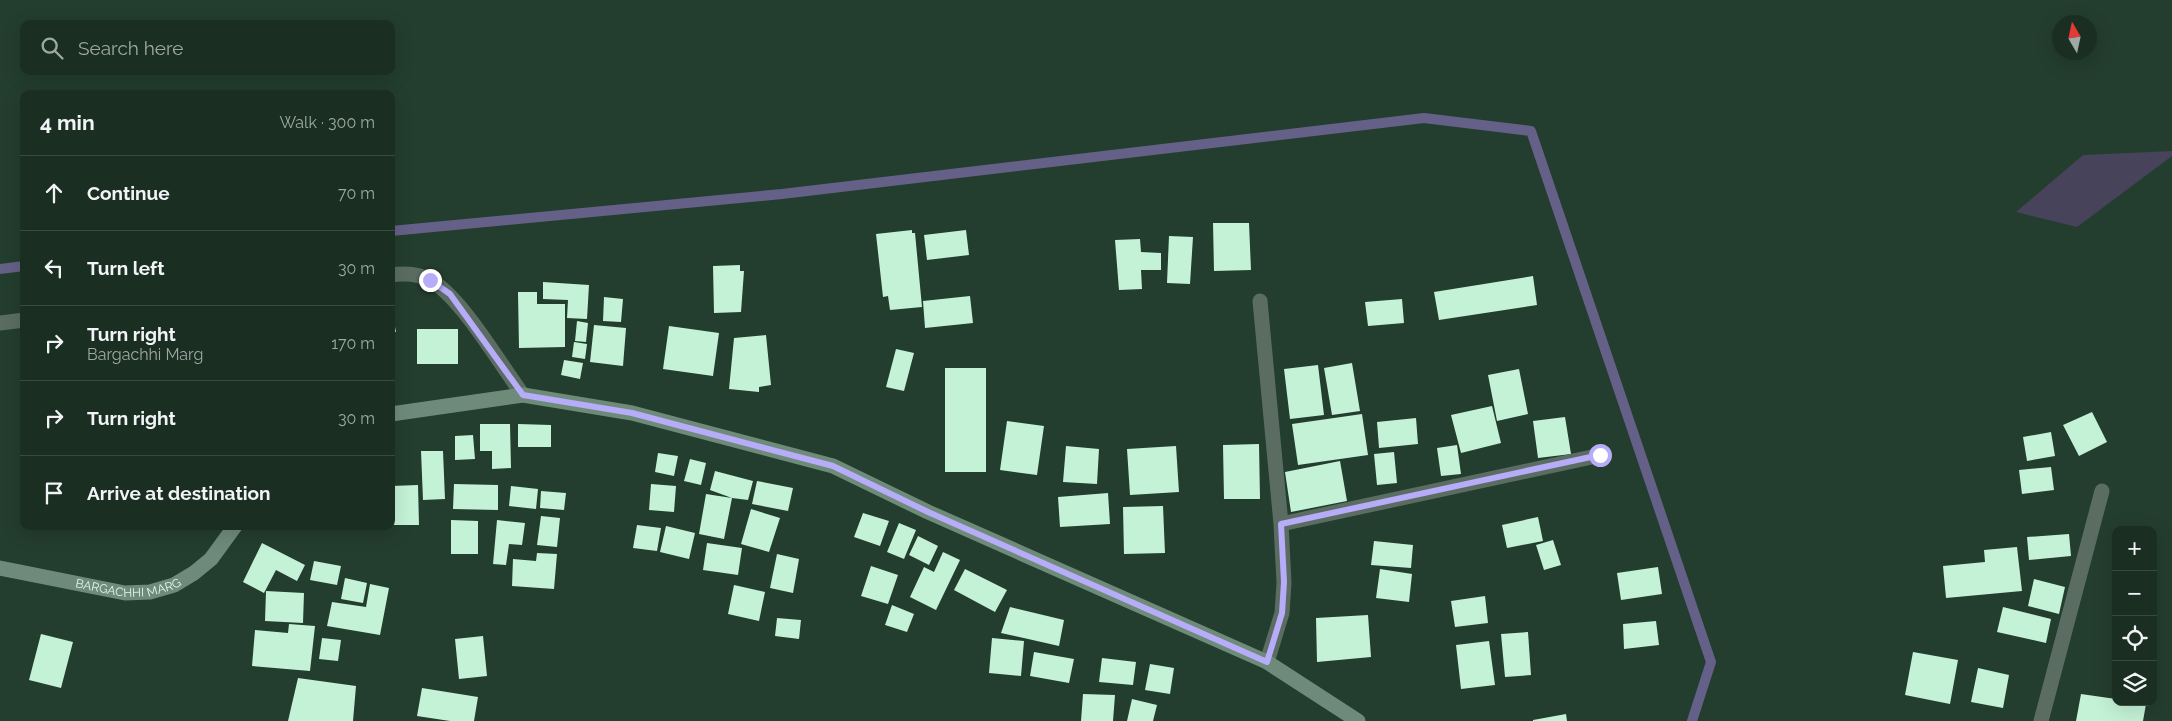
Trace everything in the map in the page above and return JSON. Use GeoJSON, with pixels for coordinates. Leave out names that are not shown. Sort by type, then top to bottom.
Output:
{"type":"FeatureCollection","features":[{"type":"Feature","properties":{"kind":"street"},"geometry":{"type":"LineString","coordinates":[[395,274],[407,273],[430,280],[450,294],[523,395]]}},
{"type":"Feature","properties":{"kind":"street"},"geometry":{"type":"LineString","coordinates":[[1260,301],[1281,524],[1284,582],[1282,613],[1267,662]]}},
{"type":"Feature","properties":{"kind":"street"},"geometry":{"type":"LineString","coordinates":[[0,323],[20,320]]}},
{"type":"Feature","properties":{"kind":"street"},"geometry":{"type":"LineString","coordinates":[[395,413],[523,395],[632,413],[833,466],[928,512],[1267,662],[1358,721]]}},
{"type":"Feature","properties":{"kind":"street"},"geometry":{"type":"LineString","coordinates":[[1281,524],[1600,455]]}},
{"type":"Feature","properties":{"kind":"street"},"geometry":{"type":"LineString","coordinates":[[2041,721],[2102,491]]}},
{"type":"Feature","properties":{"kind":"street","name":"BARGACHHI MARG"},"geometry":{"type":"LineString","coordinates":[[0,568],[125,592],[150,592],[174,585],[194,573],[211,559],[232,530]]}},
{"type":"Feature","properties":{"kind":"shaded area"},"geometry":{"type":"Polygon","coordinates":[[[2172,151],[2172,156],[2077,227],[2016,212],[2083,155],[2172,151]]]}},
{"type":"Feature","properties":{"kind":"building"},"geometry":{"type":"Polygon","coordinates":[[[1213,223],[1249,223],[1251,270],[1214,271],[1213,223]]]}},
{"type":"Feature","properties":{"kind":"building"},"geometry":{"type":"Polygon","coordinates":[[[912,230],[912,233],[915,233],[922,307],[890,310],[888,296],[883,297],[876,234],[912,230]]]}},
{"type":"Feature","properties":{"kind":"building"},"geometry":{"type":"Polygon","coordinates":[[[966,230],[969,255],[927,260],[924,235],[966,230]]]}},
{"type":"Feature","properties":{"kind":"building"},"geometry":{"type":"Polygon","coordinates":[[[1169,236],[1193,237],[1190,284],[1167,283],[1169,236]]]}},
{"type":"Feature","properties":{"kind":"building"},"geometry":{"type":"Polygon","coordinates":[[[1140,239],[1141,252],[1161,253],[1161,270],[1141,270],[1142,289],[1119,290],[1115,240],[1140,239]]]}},
{"type":"Feature","properties":{"kind":"building"},"geometry":{"type":"Polygon","coordinates":[[[740,265],[740,271],[744,271],[741,312],[714,313],[713,266],[740,265]]]}},
{"type":"Feature","properties":{"kind":"building"},"geometry":{"type":"Polygon","coordinates":[[[1533,276],[1537,305],[1439,320],[1434,292],[1533,276]]]}},
{"type":"Feature","properties":{"kind":"building"},"geometry":{"type":"Polygon","coordinates":[[[543,282],[589,285],[587,319],[567,318],[568,300],[543,299],[543,282]]]}},
{"type":"Feature","properties":{"kind":"building"},"geometry":{"type":"Polygon","coordinates":[[[518,292],[537,292],[537,304],[565,304],[565,347],[519,348],[518,292]]]}},
{"type":"Feature","properties":{"kind":"building"},"geometry":{"type":"Polygon","coordinates":[[[970,296],[973,323],[925,328],[923,301],[970,296]]]}},
{"type":"Feature","properties":{"kind":"building"},"geometry":{"type":"Polygon","coordinates":[[[604,297],[623,299],[621,322],[603,321],[604,297]]]}},
{"type":"Feature","properties":{"kind":"building"},"geometry":{"type":"Polygon","coordinates":[[[1402,299],[1404,323],[1368,326],[1365,302],[1402,299]]]}},
{"type":"Feature","properties":{"kind":"building"},"geometry":{"type":"Polygon","coordinates":[[[577,321],[588,323],[586,342],[575,341],[577,321]]]}},
{"type":"Feature","properties":{"kind":"building"},"geometry":{"type":"Polygon","coordinates":[[[594,325],[626,328],[623,366],[590,362],[594,325]]]}},
{"type":"Feature","properties":{"kind":"building"},"geometry":{"type":"Polygon","coordinates":[[[669,326],[719,333],[713,376],[663,369],[669,326]]]}},
{"type":"Feature","properties":{"kind":"building"},"geometry":{"type":"Polygon","coordinates":[[[417,329],[458,329],[458,364],[417,364],[417,329]]]}},
{"type":"Feature","properties":{"kind":"building"},"geometry":{"type":"Polygon","coordinates":[[[766,335],[771,385],[759,387],[759,392],[729,389],[734,338],[766,335]]]}},
{"type":"Feature","properties":{"kind":"building"},"geometry":{"type":"Polygon","coordinates":[[[574,342],[587,344],[585,359],[572,357],[574,342]]]}},
{"type":"Feature","properties":{"kind":"building"},"geometry":{"type":"Polygon","coordinates":[[[896,349],[914,353],[904,391],[886,387],[896,349]]]}},
{"type":"Feature","properties":{"kind":"building"},"geometry":{"type":"Polygon","coordinates":[[[564,360],[583,363],[580,379],[561,375],[564,360]]]}},
{"type":"Feature","properties":{"kind":"building"},"geometry":{"type":"Polygon","coordinates":[[[1352,363],[1360,411],[1332,415],[1324,368],[1352,363]]]}},
{"type":"Feature","properties":{"kind":"building"},"geometry":{"type":"Polygon","coordinates":[[[1318,365],[1324,415],[1290,419],[1284,369],[1318,365]]]}},
{"type":"Feature","properties":{"kind":"building"},"geometry":{"type":"Polygon","coordinates":[[[945,368],[986,368],[986,472],[945,472],[945,368]]]}},
{"type":"Feature","properties":{"kind":"building"},"geometry":{"type":"Polygon","coordinates":[[[1519,369],[1528,414],[1497,421],[1488,375],[1519,369]]]}},
{"type":"Feature","properties":{"kind":"building"},"geometry":{"type":"Polygon","coordinates":[[[1492,406],[1501,443],[1461,453],[1451,415],[1492,406]]]}},
{"type":"Feature","properties":{"kind":"building"},"geometry":{"type":"Polygon","coordinates":[[[2092,412],[2107,442],[2079,456],[2063,425],[2092,412]]]}},
{"type":"Feature","properties":{"kind":"building"},"geometry":{"type":"Polygon","coordinates":[[[1362,414],[1368,455],[1298,465],[1292,424],[1362,414]]]}},
{"type":"Feature","properties":{"kind":"building"},"geometry":{"type":"Polygon","coordinates":[[[1565,417],[1571,454],[1538,458],[1533,421],[1565,417]]]}},
{"type":"Feature","properties":{"kind":"building"},"geometry":{"type":"Polygon","coordinates":[[[1416,418],[1418,444],[1379,448],[1377,422],[1416,418]]]}},
{"type":"Feature","properties":{"kind":"building"},"geometry":{"type":"Polygon","coordinates":[[[1007,421],[1044,426],[1037,475],[1000,470],[1007,421]]]}},
{"type":"Feature","properties":{"kind":"building"},"geometry":{"type":"Polygon","coordinates":[[[480,424],[510,424],[511,468],[492,469],[492,451],[480,451],[480,424]]]}},
{"type":"Feature","properties":{"kind":"building"},"geometry":{"type":"Polygon","coordinates":[[[518,424],[551,425],[551,447],[518,447],[518,424]]]}},
{"type":"Feature","properties":{"kind":"building"},"geometry":{"type":"Polygon","coordinates":[[[2051,432],[2055,456],[2027,461],[2023,437],[2051,432]]]}},
{"type":"Feature","properties":{"kind":"building"},"geometry":{"type":"Polygon","coordinates":[[[473,435],[475,459],[455,460],[455,436],[473,435]]]}},
{"type":"Feature","properties":{"kind":"building"},"geometry":{"type":"Polygon","coordinates":[[[1259,444],[1260,499],[1224,499],[1223,445],[1259,444]]]}},
{"type":"Feature","properties":{"kind":"building"},"geometry":{"type":"Polygon","coordinates":[[[1457,445],[1461,474],[1441,476],[1437,448],[1457,445]]]}},
{"type":"Feature","properties":{"kind":"building"},"geometry":{"type":"Polygon","coordinates":[[[1066,446],[1099,449],[1097,484],[1063,482],[1066,446]]]}},
{"type":"Feature","properties":{"kind":"building"},"geometry":{"type":"Polygon","coordinates":[[[1176,446],[1179,492],[1130,495],[1127,449],[1176,446]]]}},
{"type":"Feature","properties":{"kind":"building"},"geometry":{"type":"Polygon","coordinates":[[[421,451],[443,451],[445,499],[423,500],[421,451]]]}},
{"type":"Feature","properties":{"kind":"building"},"geometry":{"type":"Polygon","coordinates":[[[1394,452],[1397,483],[1377,485],[1374,454],[1394,452]]]}},
{"type":"Feature","properties":{"kind":"building"},"geometry":{"type":"Polygon","coordinates":[[[658,453],[678,456],[674,476],[655,472],[658,453]]]}},
{"type":"Feature","properties":{"kind":"building"},"geometry":{"type":"Polygon","coordinates":[[[690,459],[706,463],[701,485],[684,481],[690,459]]]}},
{"type":"Feature","properties":{"kind":"building"},"geometry":{"type":"Polygon","coordinates":[[[1340,461],[1347,501],[1291,512],[1285,472],[1340,461]]]}},
{"type":"Feature","properties":{"kind":"building"},"geometry":{"type":"Polygon","coordinates":[[[2051,467],[2054,490],[2022,494],[2019,470],[2051,467]]]}},
{"type":"Feature","properties":{"kind":"building"},"geometry":{"type":"Polygon","coordinates":[[[715,471],[753,481],[748,500],[732,498],[710,490],[715,471]]]}},
{"type":"Feature","properties":{"kind":"building"},"geometry":{"type":"Polygon","coordinates":[[[757,481],[793,488],[788,511],[752,504],[757,481]]]}},
{"type":"Feature","properties":{"kind":"building"},"geometry":{"type":"Polygon","coordinates":[[[454,484],[498,485],[498,510],[453,509],[454,484]]]}},
{"type":"Feature","properties":{"kind":"building"},"geometry":{"type":"Polygon","coordinates":[[[651,484],[676,486],[674,512],[649,510],[651,484]]]}},
{"type":"Feature","properties":{"kind":"building"},"geometry":{"type":"Polygon","coordinates":[[[418,485],[419,525],[395,525],[395,486],[418,485]]]}},
{"type":"Feature","properties":{"kind":"building"},"geometry":{"type":"Polygon","coordinates":[[[511,486],[538,489],[536,509],[509,506],[511,486]]]}},
{"type":"Feature","properties":{"kind":"building"},"geometry":{"type":"Polygon","coordinates":[[[541,491],[566,493],[564,510],[540,508],[541,491]]]}},
{"type":"Feature","properties":{"kind":"building"},"geometry":{"type":"Polygon","coordinates":[[[1108,493],[1110,524],[1060,527],[1058,497],[1108,493]]]}},
{"type":"Feature","properties":{"kind":"building"},"geometry":{"type":"Polygon","coordinates":[[[706,494],[732,498],[724,539],[699,534],[706,494]]]}},
{"type":"Feature","properties":{"kind":"building"},"geometry":{"type":"Polygon","coordinates":[[[1163,506],[1165,553],[1124,554],[1123,507],[1163,506]]]}},
{"type":"Feature","properties":{"kind":"building"},"geometry":{"type":"Polygon","coordinates":[[[751,509],[780,518],[769,552],[741,544],[751,509]]]}},
{"type":"Feature","properties":{"kind":"building"},"geometry":{"type":"Polygon","coordinates":[[[863,513],[889,521],[880,546],[854,537],[863,513]]]}},
{"type":"Feature","properties":{"kind":"building"},"geometry":{"type":"Polygon","coordinates":[[[541,516],[560,518],[557,547],[537,545],[541,516]]]}},
{"type":"Feature","properties":{"kind":"building"},"geometry":{"type":"Polygon","coordinates":[[[1538,517],[1543,541],[1507,548],[1502,525],[1538,517]]]}},
{"type":"Feature","properties":{"kind":"building"},"geometry":{"type":"Polygon","coordinates":[[[451,520],[478,521],[478,554],[451,554],[451,520]]]}},
{"type":"Feature","properties":{"kind":"building"},"geometry":{"type":"Polygon","coordinates":[[[497,520],[525,523],[522,545],[509,544],[506,565],[493,564],[497,520]]]}},
{"type":"Feature","properties":{"kind":"building"},"geometry":{"type":"Polygon","coordinates":[[[899,523],[916,530],[904,559],[887,552],[899,523]]]}},
{"type":"Feature","properties":{"kind":"building"},"geometry":{"type":"Polygon","coordinates":[[[637,525],[661,528],[657,551],[633,548],[637,525]]]}},
{"type":"Feature","properties":{"kind":"building"},"geometry":{"type":"Polygon","coordinates":[[[666,526],[695,533],[689,559],[660,552],[666,526]]]}},
{"type":"Feature","properties":{"kind":"building"},"geometry":{"type":"Polygon","coordinates":[[[2069,534],[2071,556],[2029,560],[2027,537],[2069,534]]]}},
{"type":"Feature","properties":{"kind":"building"},"geometry":{"type":"Polygon","coordinates":[[[918,536],[938,546],[929,565],[909,555],[918,536]]]}},
{"type":"Feature","properties":{"kind":"building"},"geometry":{"type":"Polygon","coordinates":[[[1553,540],[1561,565],[1544,570],[1536,545],[1553,540]]]}},
{"type":"Feature","properties":{"kind":"building"},"geometry":{"type":"Polygon","coordinates":[[[1374,541],[1413,545],[1411,568],[1371,565],[1374,541]]]}},
{"type":"Feature","properties":{"kind":"building"},"geometry":{"type":"Polygon","coordinates":[[[262,543],[305,565],[297,581],[276,570],[264,593],[243,582],[262,543]]]}},
{"type":"Feature","properties":{"kind":"building"},"geometry":{"type":"Polygon","coordinates":[[[707,543],[742,548],[738,575],[703,570],[707,543]]]}},
{"type":"Feature","properties":{"kind":"building"},"geometry":{"type":"Polygon","coordinates":[[[2017,547],[2022,591],[1946,598],[1943,566],[1985,562],[1984,550],[2017,547]]]}},
{"type":"Feature","properties":{"kind":"building"},"geometry":{"type":"Polygon","coordinates":[[[943,552],[960,560],[936,610],[910,597],[924,567],[934,572],[943,552]]]}},
{"type":"Feature","properties":{"kind":"building"},"geometry":{"type":"Polygon","coordinates":[[[537,553],[557,554],[554,589],[512,586],[513,559],[536,561],[537,553]]]}},
{"type":"Feature","properties":{"kind":"building"},"geometry":{"type":"Polygon","coordinates":[[[777,554],[799,559],[793,593],[770,588],[777,554]]]}},
{"type":"Feature","properties":{"kind":"building"},"geometry":{"type":"Polygon","coordinates":[[[314,561],[341,566],[337,585],[310,580],[314,561]]]}},
{"type":"Feature","properties":{"kind":"building"},"geometry":{"type":"Polygon","coordinates":[[[871,566],[898,575],[888,604],[861,596],[871,566]]]}},
{"type":"Feature","properties":{"kind":"building"},"geometry":{"type":"Polygon","coordinates":[[[1658,567],[1662,594],[1621,600],[1617,573],[1658,567]]]}},
{"type":"Feature","properties":{"kind":"building"},"geometry":{"type":"Polygon","coordinates":[[[965,569],[1007,590],[995,612],[954,590],[965,569]]]}},
{"type":"Feature","properties":{"kind":"building"},"geometry":{"type":"Polygon","coordinates":[[[1380,569],[1412,574],[1409,602],[1376,598],[1380,569]]]}},
{"type":"Feature","properties":{"kind":"building"},"geometry":{"type":"Polygon","coordinates":[[[345,578],[367,583],[363,603],[341,599],[345,578]]]}},
{"type":"Feature","properties":{"kind":"building"},"geometry":{"type":"Polygon","coordinates":[[[2034,579],[2065,587],[2059,614],[2028,606],[2034,579]]]}},
{"type":"Feature","properties":{"kind":"building"},"geometry":{"type":"Polygon","coordinates":[[[370,584],[389,588],[380,635],[327,626],[332,602],[366,607],[370,584]]]}},
{"type":"Feature","properties":{"kind":"building"},"geometry":{"type":"Polygon","coordinates":[[[734,585],[765,592],[759,621],[728,614],[734,585]]]}},
{"type":"Feature","properties":{"kind":"building"},"geometry":{"type":"Polygon","coordinates":[[[266,591],[304,593],[303,623],[265,621],[266,591]]]}},
{"type":"Feature","properties":{"kind":"building"},"geometry":{"type":"Polygon","coordinates":[[[1485,596],[1488,623],[1455,627],[1451,601],[1485,596]]]}},
{"type":"Feature","properties":{"kind":"building"},"geometry":{"type":"Polygon","coordinates":[[[892,605],[914,614],[907,632],[885,625],[892,605]]]}},
{"type":"Feature","properties":{"kind":"building"},"geometry":{"type":"Polygon","coordinates":[[[1010,607],[1064,620],[1059,646],[1001,633],[1010,607]]]}},
{"type":"Feature","properties":{"kind":"building"},"geometry":{"type":"Polygon","coordinates":[[[2003,607],[2051,619],[2046,643],[1997,632],[2003,607]]]}},
{"type":"Feature","properties":{"kind":"building"},"geometry":{"type":"Polygon","coordinates":[[[1368,615],[1371,657],[1317,662],[1316,618],[1368,615]]]}},
{"type":"Feature","properties":{"kind":"building"},"geometry":{"type":"Polygon","coordinates":[[[777,618],[801,620],[799,639],[775,636],[777,618]]]}},
{"type":"Feature","properties":{"kind":"building"},"geometry":{"type":"Polygon","coordinates":[[[1656,621],[1659,645],[1624,649],[1623,624],[1656,621]]]}},
{"type":"Feature","properties":{"kind":"building"},"geometry":{"type":"Polygon","coordinates":[[[289,624],[315,626],[310,671],[252,666],[255,630],[288,633],[289,624]]]}},
{"type":"Feature","properties":{"kind":"building"},"geometry":{"type":"Polygon","coordinates":[[[1528,632],[1531,675],[1505,677],[1501,634],[1528,632]]]}},
{"type":"Feature","properties":{"kind":"building"},"geometry":{"type":"Polygon","coordinates":[[[41,634],[73,642],[61,688],[29,680],[41,634]]]}},
{"type":"Feature","properties":{"kind":"building"},"geometry":{"type":"Polygon","coordinates":[[[483,636],[487,676],[459,679],[455,639],[483,636]]]}},
{"type":"Feature","properties":{"kind":"building"},"geometry":{"type":"Polygon","coordinates":[[[322,638],[341,640],[338,661],[319,659],[322,638]]]}},
{"type":"Feature","properties":{"kind":"building"},"geometry":{"type":"Polygon","coordinates":[[[992,638],[1024,641],[1021,676],[989,673],[992,638]]]}},
{"type":"Feature","properties":{"kind":"building"},"geometry":{"type":"Polygon","coordinates":[[[1489,641],[1495,685],[1461,689],[1456,645],[1489,641]]]}},
{"type":"Feature","properties":{"kind":"building"},"geometry":{"type":"Polygon","coordinates":[[[1034,652],[1074,659],[1069,683],[1030,676],[1034,652]]]}},
{"type":"Feature","properties":{"kind":"building"},"geometry":{"type":"Polygon","coordinates":[[[1913,652],[1958,660],[1950,704],[1905,695],[1913,652]]]}},
{"type":"Feature","properties":{"kind":"building"},"geometry":{"type":"Polygon","coordinates":[[[1102,658],[1136,662],[1133,685],[1099,682],[1102,658]]]}},
{"type":"Feature","properties":{"kind":"building"},"geometry":{"type":"Polygon","coordinates":[[[1150,664],[1174,668],[1170,694],[1145,690],[1150,664]]]}},
{"type":"Feature","properties":{"kind":"building"},"geometry":{"type":"Polygon","coordinates":[[[1978,668],[2009,675],[2003,708],[1971,702],[1978,668]]]}},
{"type":"Feature","properties":{"kind":"building"},"geometry":{"type":"Polygon","coordinates":[[[298,678],[356,686],[353,721],[288,721],[298,678]]]}},
{"type":"Feature","properties":{"kind":"building"},"geometry":{"type":"Polygon","coordinates":[[[422,688],[478,697],[474,721],[450,721],[417,716],[422,688]]]}},
{"type":"Feature","properties":{"kind":"building"},"geometry":{"type":"Polygon","coordinates":[[[1083,694],[1115,695],[1113,721],[1081,721],[1083,694]]]}},
{"type":"Feature","properties":{"kind":"building"},"geometry":{"type":"Polygon","coordinates":[[[2081,694],[2112,698],[2112,706],[2146,706],[2143,721],[2076,721],[2081,694]]]}},
{"type":"Feature","properties":{"kind":"building"},"geometry":{"type":"Polygon","coordinates":[[[1132,699],[1157,705],[1153,721],[1127,721],[1132,699]]]}},
{"type":"Feature","properties":{"kind":"building"},"geometry":{"type":"Polygon","coordinates":[[[1566,714],[1567,721],[1533,721],[1533,720],[1566,714]]]}},
{"type":"Feature","properties":{"kind":"waterway"},"geometry":{"type":"LineString","coordinates":[[395,231],[782,194],[1424,118],[1531,131],[1711,662],[1692,721]]}},
{"type":"Feature","properties":{"kind":"waterway"},"geometry":{"type":"LineString","coordinates":[[0,269],[20,266]]}},
{"type":"Feature","properties":{"kind":"route"},"geometry":{"type":"LineString","coordinates":[[430,280],[450,294],[523,395],[632,413],[833,466],[928,512],[1267,662],[1282,613],[1284,582],[1281,524],[1600,455]]}}]}
